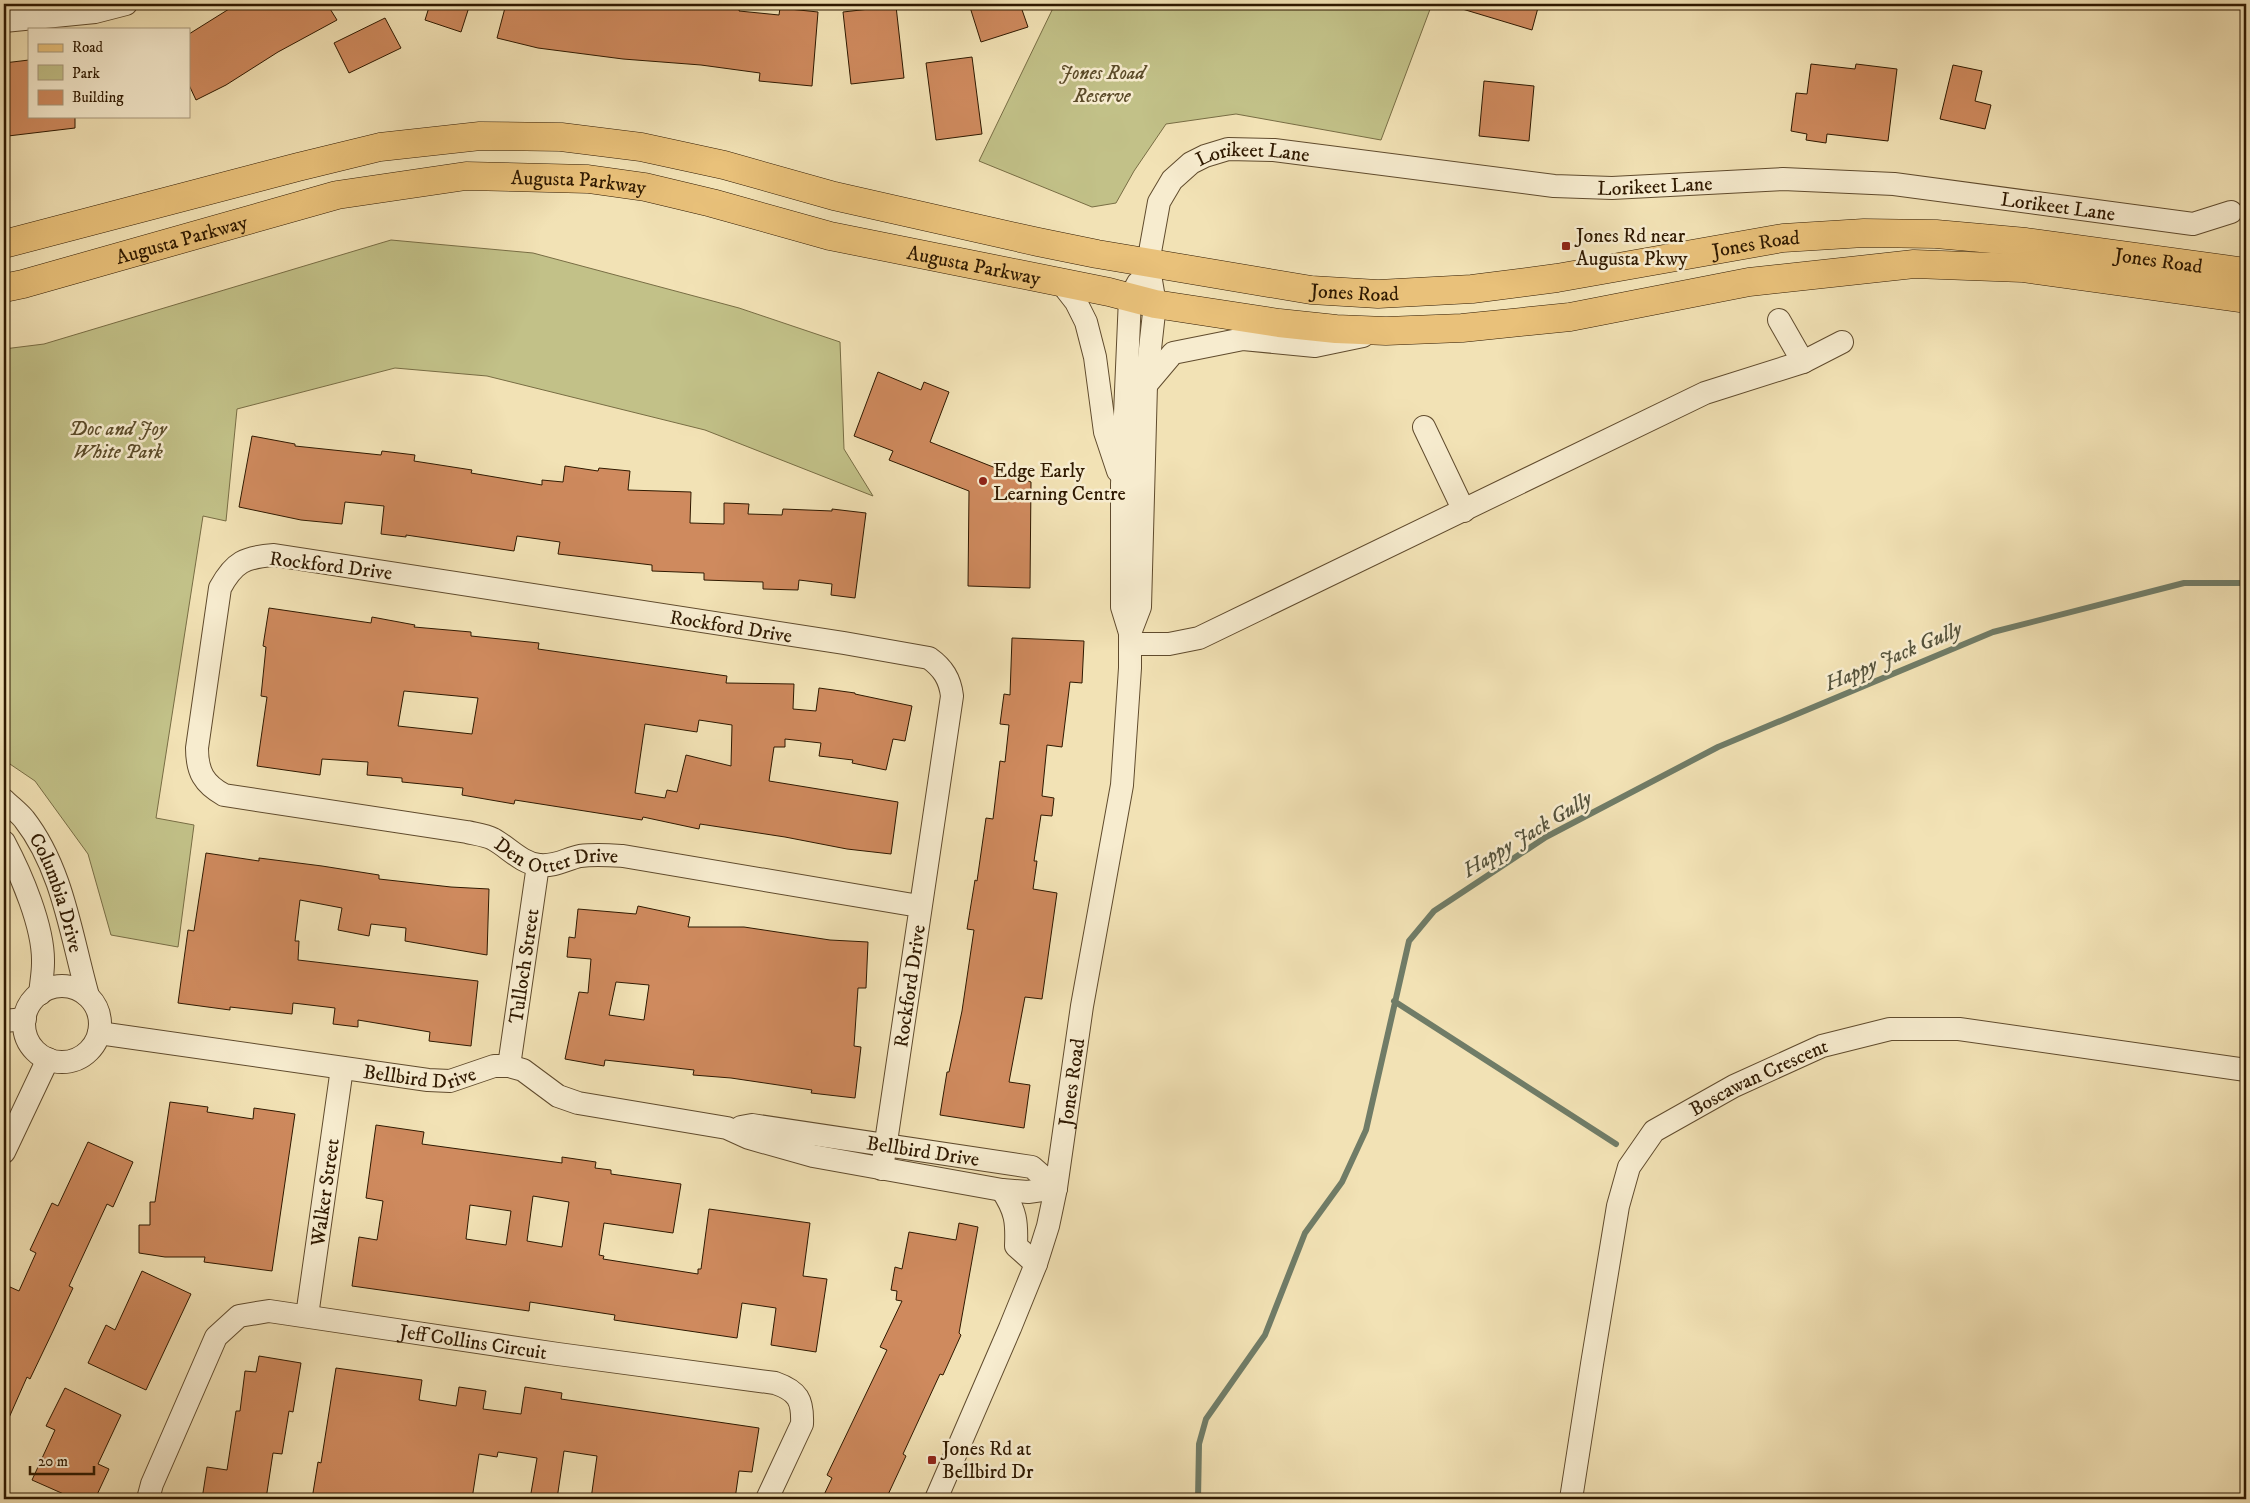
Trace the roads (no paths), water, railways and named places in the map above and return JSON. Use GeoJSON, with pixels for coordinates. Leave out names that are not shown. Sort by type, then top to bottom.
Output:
{"type":"FeatureCollection","features":[{"type":"Feature","properties":{"kind":"main road","name":"Augusta Parkway"},"geometry":{"type":"LineString","coordinates":[[4,244],[380,147],[480,136],[561,137],[641,147],[724,165],[834,196],[932,219],[1097,254],[1148,262]]}},
{"type":"Feature","properties":{"kind":"main road","name":"Augusta Parkway"},"geometry":{"type":"LineString","coordinates":[[4,288],[336,195],[466,176],[588,179],[644,187],[712,203],[830,236],[1142,301]]}},
{"type":"Feature","properties":{"kind":"main road","name":"Jones Road"},"geometry":{"type":"LineString","coordinates":[[1148,262],[1311,290],[1378,294],[1472,290],[1557,278],[1783,238],[1882,233],[1936,234],[2026,242],[2246,272]]}},
{"type":"Feature","properties":{"kind":"main road","name":"Jones Road"},"geometry":{"type":"LineString","coordinates":[[1142,301],[1278,323],[1336,329],[1386,331],[1471,327],[1570,317],[1749,282],[1914,264],[2022,268],[2246,299]]}},
{"type":"Feature","properties":{"kind":"street"},"geometry":{"type":"LineString","coordinates":[[4,22],[95,12],[126,4]]}},
{"type":"Feature","properties":{"kind":"street","name":"Lorikeet Lane"},"geometry":{"type":"LineString","coordinates":[[1148,262],[1159,202],[1172,180],[1191,163],[1228,148],[1274,150],[1554,186],[1612,188],[1783,179],[1894,184],[2193,224],[2231,212]]}},
{"type":"Feature","properties":{"kind":"street","name":"Jones Road"},"geometry":{"type":"LineString","coordinates":[[936,1499],[1036,1264],[1048,1226],[1056,1188],[1078,1033],[1122,785],[1129,713],[1130,639],[1122,607],[1122,484],[1148,262]]}},
{"type":"Feature","properties":{"kind":"street"},"geometry":{"type":"LineString","coordinates":[[1062,284],[1076,302],[1086,322],[1095,357],[1105,432],[1122,484]]}},
{"type":"Feature","properties":{"kind":"street","name":"Jones Road"},"geometry":{"type":"LineString","coordinates":[[1130,639],[1140,607],[1146,385],[1142,301]]}},
{"type":"Feature","properties":{"kind":"street"},"geometry":{"type":"LineString","coordinates":[[1779,320],[1803,362]]}},
{"type":"Feature","properties":{"kind":"street"},"geometry":{"type":"LineString","coordinates":[[1146,385],[1173,353],[1244,339],[1315,346],[1386,331]]}},
{"type":"Feature","properties":{"kind":"street"},"geometry":{"type":"LineString","coordinates":[[1130,639],[1169,644],[1198,638],[1705,393],[1803,362],[1842,342]]}},
{"type":"Feature","properties":{"kind":"street"},"geometry":{"type":"LineString","coordinates":[[1424,427],[1464,511]]}},
{"type":"Feature","properties":{"kind":"street","name":"Rockford Drive"},"geometry":{"type":"LineString","coordinates":[[203,779],[197,763],[197,748],[220,588],[227,574],[240,561],[256,556],[274,555],[929,658],[939,665],[945,674],[952,696],[919,906],[882,1169]]}},
{"type":"Feature","properties":{"kind":"street","name":"Den Otter Drive"},"geometry":{"type":"LineString","coordinates":[[203,779],[211,788],[224,795],[466,832],[490,838],[508,848],[524,861],[538,865],[556,865],[578,857],[598,854],[623,856],[919,906]]}},
{"type":"Feature","properties":{"kind":"street","name":"Columbia Drive"},"geometry":{"type":"LineString","coordinates":[[4,800],[23,818],[46,854],[60,891],[88,996]]}},
{"type":"Feature","properties":{"kind":"street","name":"Columbia Drive"},"geometry":{"type":"LineString","coordinates":[[4,842],[15,863],[30,902],[40,941],[43,962],[40,994]]}},
{"type":"Feature","properties":{"kind":"street","name":"Tulloch Street"},"geometry":{"type":"LineString","coordinates":[[509,1066],[538,865]]}},
{"type":"Feature","properties":{"kind":"street"},"geometry":{"type":"LineString","coordinates":[[59,986],[74,988],[88,996],[99,1013],[99,1033],[94,1045],[85,1054],[74,1060],[61,1062],[48,1059],[38,1053],[29,1043],[25,1032],[14,1020],[40,994],[48,989],[59,986]]}},
{"type":"Feature","properties":{"kind":"street","name":"Boscawan Crescent"},"geometry":{"type":"LineString","coordinates":[[1572,1499],[1618,1206],[1629,1167],[1654,1130],[1734,1086],[1822,1046],[1890,1029],[1959,1029],[2246,1070]]}},
{"type":"Feature","properties":{"kind":"street","name":"Bellbird Drive"},"geometry":{"type":"LineString","coordinates":[[99,1033],[428,1080],[450,1081],[494,1066],[509,1066],[523,1070],[558,1096],[578,1103],[727,1128],[749,1138],[813,1156],[1002,1190],[1028,1192],[1056,1188]]}},
{"type":"Feature","properties":{"kind":"street"},"geometry":{"type":"LineString","coordinates":[[4,1152],[48,1059]]}},
{"type":"Feature","properties":{"kind":"street","name":"Walker Street"},"geometry":{"type":"LineString","coordinates":[[307,1316],[342,1068]]}},
{"type":"Feature","properties":{"kind":"street","name":"Bellbird Drive"},"geometry":{"type":"LineString","coordinates":[[727,1128],[752,1125],[1032,1167],[1056,1188]]}},
{"type":"Feature","properties":{"kind":"street"},"geometry":{"type":"LineString","coordinates":[[1002,1190],[1010,1201],[1017,1223],[1016,1246],[1036,1264]]}},
{"type":"Feature","properties":{"kind":"street","name":"Jeff Collins Circuit"},"geometry":{"type":"LineString","coordinates":[[148,1499],[152,1484],[216,1337],[239,1316],[269,1311],[775,1384],[788,1388],[798,1396],[803,1412],[802,1424],[767,1499]]}},
{"type":"Feature","properties":{"kind":"waterway","name":"Happy Jack Gully"},"geometry":{"type":"LineString","coordinates":[[1198,1499],[1199,1444],[1206,1419],[1265,1335],[1305,1233],[1342,1182],[1366,1130],[1409,941],[1434,911],[1546,837],[1718,747],[1993,632],[2184,583],[2246,583]]}},
{"type":"Feature","properties":{"kind":"waterway"},"geometry":{"type":"LineString","coordinates":[[1394,1001],[1616,1144]]}},
{"type":"Feature","properties":{"kind":"place","name":"Jones Rd near Augusta Pkwy"},"geometry":{"type":"Point","coordinates":[1566,246]}},
{"type":"Feature","properties":{"kind":"place","name":"Edge Early Learning Centre"},"geometry":{"type":"Point","coordinates":[983,481]}},
{"type":"Feature","properties":{"kind":"place","name":"Jones Rd at Bellbird Dr"},"geometry":{"type":"Point","coordinates":[932,1460]}},
{"type":"Feature","properties":{"kind":"park label","name":"Jones Road Reserve"},"geometry":{"type":"Point","coordinates":[1102,84]}},
{"type":"Feature","properties":{"kind":"park label","name":"Doc and Joy White Park"},"geometry":{"type":"Point","coordinates":[118,440]}}]}
